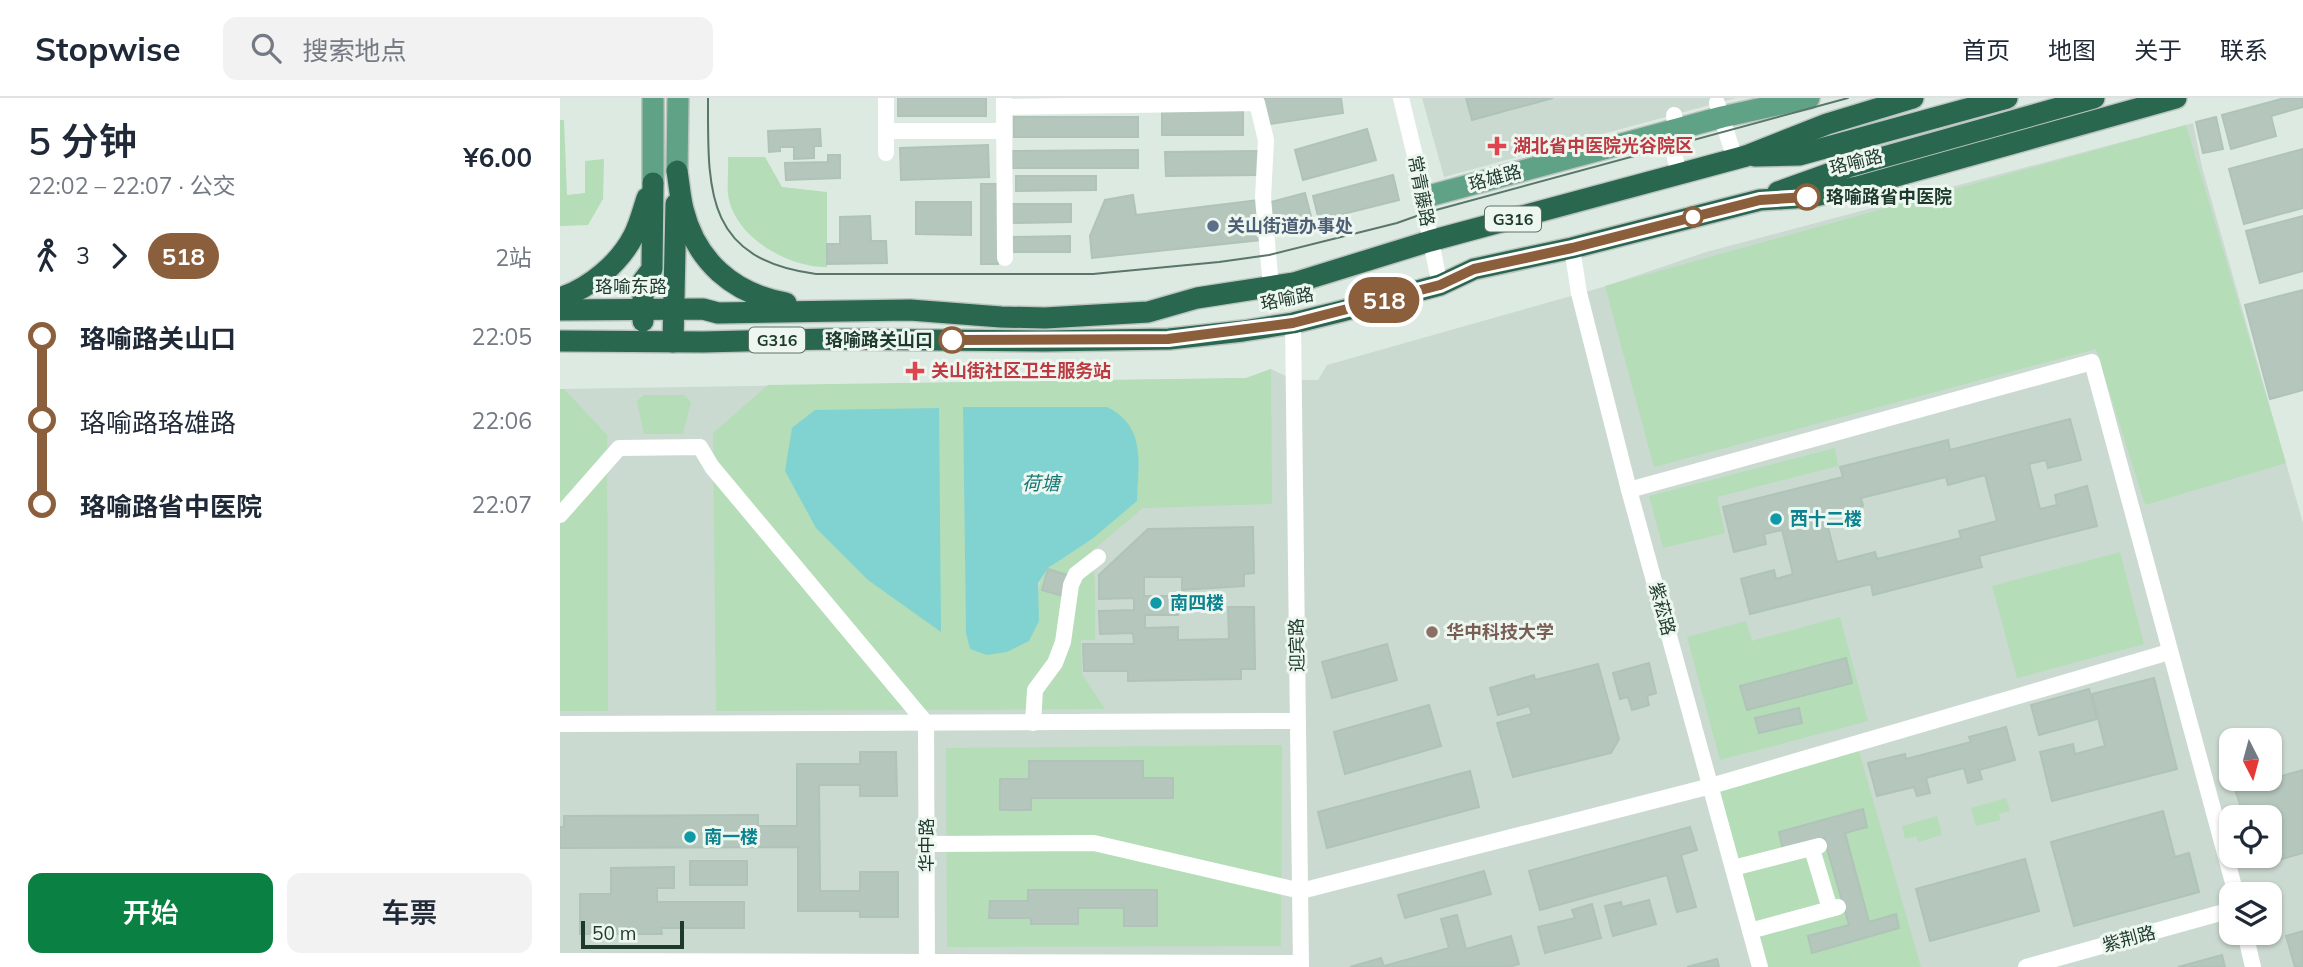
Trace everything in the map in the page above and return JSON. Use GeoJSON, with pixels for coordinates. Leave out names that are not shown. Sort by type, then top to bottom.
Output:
{"type":"FeatureCollection","features":[{"type":"Feature","properties":{"kind":"highway","name":"珞喻路"},"geometry":{"type":"LineString","coordinates":[[703,309],[718,313],[819,309],[910,310],[1001,317],[1101,316],[1149,312],[1197,298],[1294,284],[1430,241],[1740,157],[1827,124],[1913,98]]}},
{"type":"Feature","properties":{"kind":"highway"},"geometry":{"type":"LineString","coordinates":[[1740,157],[1798,155],[2007,98]]}},
{"type":"Feature","properties":{"kind":"highway"},"geometry":{"type":"LineString","coordinates":[[1760,200],[1849,167],[2094,98]]}},
{"type":"Feature","properties":{"kind":"highway","name":"珞喻路"},"geometry":{"type":"LineString","coordinates":[[673,342],[1168,339],[1293,323],[1440,285],[1474,269],[1572,248],[1760,200],[1810,197],[1857,187],[2176,98]]}},
{"type":"Feature","properties":{"kind":"highway"},"geometry":{"type":"LineString","coordinates":[[677,171],[682,208],[690,231],[716,271],[747,291],[769,300],[819,309]]}},
{"type":"Feature","properties":{"kind":"highway"},"geometry":{"type":"LineString","coordinates":[[673,342],[677,171]]}},
{"type":"Feature","properties":{"kind":"highway"},"geometry":{"type":"LineString","coordinates":[[560,298],[576,292],[601,275],[618,258],[634,235],[653,183]]}},
{"type":"Feature","properties":{"kind":"highway"},"geometry":{"type":"LineString","coordinates":[[643,341],[643,281],[652,269],[653,183]]}},
{"type":"Feature","properties":{"kind":"highway","name":"珞喻东路"},"geometry":{"type":"LineString","coordinates":[[560,310],[703,309]]}},
{"type":"Feature","properties":{"kind":"highway","name":"G316"},"geometry":{"type":"LineString","coordinates":[[560,341],[673,342]]}},
{"type":"Feature","properties":{"kind":"main road"},"geometry":{"type":"LineString","coordinates":[[653,98],[653,183]]}},
{"type":"Feature","properties":{"kind":"main road"},"geometry":{"type":"LineString","coordinates":[[677,171],[678,98]]}},
{"type":"Feature","properties":{"kind":"main road","name":"珞雄路"},"geometry":{"type":"LineString","coordinates":[[1425,197],[1720,110],[1809,98]]}},
{"type":"Feature","properties":{"kind":"street"},"geometry":{"type":"LineString","coordinates":[[886,98],[886,153]]}},
{"type":"Feature","properties":{"kind":"street","name":"常青藤路"},"geometry":{"type":"LineString","coordinates":[[1401,98],[1425,197],[1424,213],[1440,285]]}},
{"type":"Feature","properties":{"kind":"street"},"geometry":{"type":"LineString","coordinates":[[1005,258],[1004,102],[1257,101],[1266,140],[1263,198],[1271,288]]}},
{"type":"Feature","properties":{"kind":"street"},"geometry":{"type":"LineString","coordinates":[[1720,110],[1740,157]]}},
{"type":"Feature","properties":{"kind":"street"},"geometry":{"type":"LineString","coordinates":[[1672,124],[1679,174]]}},
{"type":"Feature","properties":{"kind":"street"},"geometry":{"type":"LineString","coordinates":[[886,131],[1004,131]]}},
{"type":"Feature","properties":{"kind":"street","name":"紫菘路"},"geometry":{"type":"LineString","coordinates":[[1572,248],[1579,293],[1629,490],[1760,967]]}},
{"type":"Feature","properties":{"kind":"street","name":"迎宾路"},"geometry":{"type":"LineString","coordinates":[[1293,323],[1301,965]]}},
{"type":"Feature","properties":{"kind":"street"},"geometry":{"type":"LineString","coordinates":[[1629,490],[2092,362],[2232,882]]}},
{"type":"Feature","properties":{"kind":"street"},"geometry":{"type":"LineString","coordinates":[[560,515],[619,447],[700,447],[712,467],[926,723]]}},
{"type":"Feature","properties":{"kind":"street"},"geometry":{"type":"LineString","coordinates":[[1033,723],[1035,690],[1055,663],[1063,642],[1071,585],[1076,574],[1098,557]]}},
{"type":"Feature","properties":{"kind":"street"},"geometry":{"type":"LineString","coordinates":[[927,844],[1094,844],[1301,891],[1711,786],[2169,652]]}},
{"type":"Feature","properties":{"kind":"street"},"geometry":{"type":"LineString","coordinates":[[560,724],[1298,721]]}},
{"type":"Feature","properties":{"kind":"street","name":"华中路"},"geometry":{"type":"LineString","coordinates":[[926,723],[927,964]]}},
{"type":"Feature","properties":{"kind":"street"},"geometry":{"type":"LineString","coordinates":[[1733,868],[1815,847],[1834,908],[1750,931]]}},
{"type":"Feature","properties":{"kind":"street","name":"紫荆路"},"geometry":{"type":"LineString","coordinates":[[2026,967],[2219,913]]}},
{"type":"Feature","properties":{"kind":"street"},"geometry":{"type":"LineString","coordinates":[[2248,945],[2253,967]]}},
{"type":"Feature","properties":{"kind":"street"},"geometry":{"type":"LineString","coordinates":[[560,961],[1301,965]]}},
{"type":"Feature","properties":{"kind":"shaded area","name":"湖北省中医院光谷院区"},"geometry":{"type":"Polygon","coordinates":[[[1422,98],[1736,98],[1444,177],[1422,98]]]}},
{"type":"Feature","properties":{"kind":"shaded area","name":"华中科技大学"},"geometry":{"type":"Polygon","coordinates":[[[2193,123],[2202,167],[2303,523],[2303,967],[560,967],[560,389],[1246,378],[1271,369],[1294,380],[1318,380],[1327,365],[1603,287],[1706,252],[2193,123]]]}},
{"type":"Feature","properties":{"kind":"green space"},"geometry":{"type":"Polygon","coordinates":[[[560,120],[564,120],[567,195],[585,193],[585,161],[604,159],[603,199],[588,225],[560,226],[560,120]]]}},
{"type":"Feature","properties":{"kind":"green space"},"geometry":{"type":"Polygon","coordinates":[[[2186,125],[2286,463],[2145,505],[2096,349],[1654,467],[1605,286],[2186,125]]]}},
{"type":"Feature","properties":{"kind":"green space"},"geometry":{"type":"Polygon","coordinates":[[[728,157],[765,157],[782,187],[827,192],[827,267],[782,257],[754,239],[743,227],[729,200],[728,157]]]}},
{"type":"Feature","properties":{"kind":"green space"},"geometry":{"type":"Polygon","coordinates":[[[1271,369],[1272,504],[1143,508],[1092,551],[1095,640],[1081,640],[1082,674],[1105,709],[716,711],[713,433],[768,385],[1246,378],[1271,369]],[[963,407],[966,632],[970,649],[993,653],[1002,652],[1016,644],[1039,621],[1039,589],[1048,569],[1092,539],[963,407]]]}},
{"type":"Feature","properties":{"kind":"green space"},"geometry":{"type":"Polygon","coordinates":[[[560,389],[564,389],[607,435],[608,711],[560,711],[560,389]]]}},
{"type":"Feature","properties":{"kind":"green space"},"geometry":{"type":"Polygon","coordinates":[[[644,395],[684,395],[691,402],[683,434],[644,434],[637,401],[644,395]]]}},
{"type":"Feature","properties":{"kind":"green space"},"geometry":{"type":"Polygon","coordinates":[[[1835,448],[1838,466],[1717,497],[1725,533],[1663,548],[1649,496],[1835,448]]]}},
{"type":"Feature","properties":{"kind":"green space"},"geometry":{"type":"Polygon","coordinates":[[[2120,552],[2144,644],[2017,678],[1992,586],[2120,552]]]}},
{"type":"Feature","properties":{"kind":"green space"},"geometry":{"type":"Polygon","coordinates":[[[1840,617],[1868,721],[1720,760],[1687,637],[1746,621],[1752,641],[1840,617]]]}},
{"type":"Feature","properties":{"kind":"green space"},"geometry":{"type":"Polygon","coordinates":[[[1282,745],[1281,946],[947,947],[946,748],[1282,745]]]}},
{"type":"Feature","properties":{"kind":"green space"},"geometry":{"type":"Polygon","coordinates":[[[1858,748],[1921,967],[1768,967],[1717,789],[1858,748]]]}},
{"type":"Feature","properties":{"kind":"green space"},"geometry":{"type":"Polygon","coordinates":[[[2006,798],[2010,811],[1999,814],[2000,820],[1976,826],[1971,808],[2006,798]]]}},
{"type":"Feature","properties":{"kind":"green space"},"geometry":{"type":"Polygon","coordinates":[[[1937,816],[1942,835],[1918,842],[1916,836],[1905,839],[1902,826],[1937,816]]]}},
{"type":"Feature","properties":{"kind":"water","name":"荷塘"},"geometry":{"type":"Polygon","coordinates":[[[963,407],[1107,407],[1129,425],[1137,447],[1137,501],[1092,539],[1048,568],[1038,583],[1039,621],[1029,641],[1007,652],[987,655],[970,649],[966,633],[963,407]]]}},
{"type":"Feature","properties":{"kind":"water"},"geometry":{"type":"Polygon","coordinates":[[[939,408],[941,632],[868,580],[816,528],[785,471],[792,428],[815,410],[939,408]]]}},
{"type":"Feature","properties":{"kind":"building"},"geometry":{"type":"Polygon","coordinates":[[[898,98],[986,98],[986,116],[898,116],[898,98]]]}},
{"type":"Feature","properties":{"kind":"building"},"geometry":{"type":"Polygon","coordinates":[[[1260,98],[1341,98],[1343,113],[1264,125],[1260,98]]]}},
{"type":"Feature","properties":{"kind":"building"},"geometry":{"type":"Polygon","coordinates":[[[1466,98],[1553,98],[1472,120],[1466,98]]]}},
{"type":"Feature","properties":{"kind":"building"},"geometry":{"type":"Polygon","coordinates":[[[2285,98],[2303,98],[2303,107],[2271,116],[2276,136],[2231,149],[2222,115],[2285,98]]]}},
{"type":"Feature","properties":{"kind":"building"},"geometry":{"type":"Polygon","coordinates":[[[1243,110],[1243,135],[1162,135],[1162,111],[1243,110]]]}},
{"type":"Feature","properties":{"kind":"building"},"geometry":{"type":"Polygon","coordinates":[[[1014,117],[1138,117],[1138,137],[1014,137],[1014,117]]]}},
{"type":"Feature","properties":{"kind":"building"},"geometry":{"type":"Polygon","coordinates":[[[2216,117],[2223,149],[2203,153],[2196,122],[2216,117]]]}},
{"type":"Feature","properties":{"kind":"building"},"geometry":{"type":"Polygon","coordinates":[[[820,129],[821,146],[814,146],[814,158],[794,159],[794,147],[780,147],[780,151],[769,152],[768,131],[820,129]]]}},
{"type":"Feature","properties":{"kind":"building"},"geometry":{"type":"Polygon","coordinates":[[[1367,129],[1376,160],[1303,180],[1295,150],[1367,129]]]}},
{"type":"Feature","properties":{"kind":"building"},"geometry":{"type":"Polygon","coordinates":[[[988,145],[989,177],[901,180],[900,148],[988,145]]]}},
{"type":"Feature","properties":{"kind":"building"},"geometry":{"type":"Polygon","coordinates":[[[2303,149],[2303,208],[2244,224],[2229,169],[2303,149]]]}},
{"type":"Feature","properties":{"kind":"building"},"geometry":{"type":"Polygon","coordinates":[[[1138,150],[1138,168],[1013,168],[1012,151],[1138,150]]]}},
{"type":"Feature","properties":{"kind":"building"},"geometry":{"type":"Polygon","coordinates":[[[1259,151],[1259,175],[1166,176],[1165,152],[1259,151]]]}},
{"type":"Feature","properties":{"kind":"building"},"geometry":{"type":"Polygon","coordinates":[[[828,155],[840,155],[840,178],[786,180],[785,163],[828,162],[828,155]]]}},
{"type":"Feature","properties":{"kind":"building"},"geometry":{"type":"Polygon","coordinates":[[[1393,175],[1399,200],[1319,220],[1313,196],[1393,175]]]}},
{"type":"Feature","properties":{"kind":"building"},"geometry":{"type":"Polygon","coordinates":[[[1016,176],[1096,176],[1096,190],[1016,191],[1016,176]]]}},
{"type":"Feature","properties":{"kind":"building"},"geometry":{"type":"Polygon","coordinates":[[[981,184],[997,184],[998,264],[981,264],[981,184]]]}},
{"type":"Feature","properties":{"kind":"building"},"geometry":{"type":"Polygon","coordinates":[[[1305,193],[1313,224],[1275,233],[1267,203],[1305,193]]]}},
{"type":"Feature","properties":{"kind":"building"},"geometry":{"type":"Polygon","coordinates":[[[1133,195],[1136,215],[1258,200],[1261,240],[1092,258],[1090,236],[1105,200],[1133,195]]]}},
{"type":"Feature","properties":{"kind":"building"},"geometry":{"type":"Polygon","coordinates":[[[916,202],[971,202],[971,235],[916,234],[916,202]]]}},
{"type":"Feature","properties":{"kind":"building"},"geometry":{"type":"Polygon","coordinates":[[[1010,204],[1071,204],[1071,222],[1010,223],[1010,204]]]}},
{"type":"Feature","properties":{"kind":"building"},"geometry":{"type":"Polygon","coordinates":[[[870,216],[871,241],[886,241],[887,263],[827,264],[827,244],[840,244],[840,217],[870,216]]]}},
{"type":"Feature","properties":{"kind":"building"},"geometry":{"type":"Polygon","coordinates":[[[2303,216],[2303,271],[2260,283],[2246,231],[2303,216]]]}},
{"type":"Feature","properties":{"kind":"building"},"geometry":{"type":"Polygon","coordinates":[[[1070,236],[1070,252],[1009,252],[1009,237],[1070,236]]]}},
{"type":"Feature","properties":{"kind":"building"},"geometry":{"type":"Polygon","coordinates":[[[2303,290],[2303,390],[2270,399],[2245,305],[2303,290]]]}},
{"type":"Feature","properties":{"kind":"building","name":"西十二楼"},"geometry":{"type":"Polygon","coordinates":[[[2070,419],[2081,460],[2048,468],[2046,460],[2029,464],[2040,509],[2057,505],[2055,495],[2087,486],[2097,526],[1979,556],[1982,567],[1873,595],[1871,584],[1750,614],[1741,579],[1774,570],[1776,579],[1793,574],[1782,530],[1764,534],[1766,544],[1734,552],[1723,507],[1843,477],[1840,467],[1948,440],[1950,450],[2070,419]],[[1985,475],[1948,485],[1946,477],[1861,498],[1863,506],[1825,516],[1837,562],[1875,552],[1877,559],[1961,538],[1959,531],[1997,521],[1985,475]]]}},
{"type":"Feature","properties":{"kind":"building","name":"南四楼"},"geometry":{"type":"Polygon","coordinates":[[[1253,527],[1254,573],[1244,574],[1244,586],[1182,590],[1182,577],[1144,577],[1144,596],[1178,596],[1178,615],[1145,615],[1145,628],[1178,627],[1178,640],[1229,639],[1228,607],[1254,607],[1255,669],[1241,669],[1241,679],[1128,681],[1128,671],[1084,671],[1083,644],[1134,644],[1133,633],[1100,634],[1099,611],[1134,610],[1134,598],[1099,599],[1099,575],[1148,529],[1253,527]]]}},
{"type":"Feature","properties":{"kind":"building"},"geometry":{"type":"Polygon","coordinates":[[[1048,569],[1070,576],[1063,596],[1042,590],[1048,569]]]}},
{"type":"Feature","properties":{"kind":"building"},"geometry":{"type":"Polygon","coordinates":[[[1387,644],[1397,680],[1332,698],[1322,662],[1387,644]]]}},
{"type":"Feature","properties":{"kind":"building"},"geometry":{"type":"Polygon","coordinates":[[[1846,658],[1852,683],[1747,710],[1740,686],[1846,658]]]}},
{"type":"Feature","properties":{"kind":"building"},"geometry":{"type":"Polygon","coordinates":[[[1649,663],[1656,693],[1647,696],[1649,705],[1632,710],[1628,697],[1620,699],[1613,673],[1649,663]]]}},
{"type":"Feature","properties":{"kind":"building"},"geometry":{"type":"Polygon","coordinates":[[[1598,664],[1619,739],[1611,753],[1513,777],[1497,723],[1532,714],[1529,706],[1498,715],[1490,688],[1534,675],[1535,680],[1598,664]]]}},
{"type":"Feature","properties":{"kind":"building"},"geometry":{"type":"Polygon","coordinates":[[[2154,678],[2177,769],[2052,801],[2040,752],[2073,744],[2075,754],[2105,746],[2092,694],[2154,678]]]}},
{"type":"Feature","properties":{"kind":"building"},"geometry":{"type":"Polygon","coordinates":[[[2089,689],[2097,719],[2039,735],[2031,705],[2089,689]]]}},
{"type":"Feature","properties":{"kind":"building"},"geometry":{"type":"Polygon","coordinates":[[[1429,705],[1441,746],[1345,774],[1334,732],[1429,705]]]}},
{"type":"Feature","properties":{"kind":"building"},"geometry":{"type":"Polygon","coordinates":[[[1799,708],[1802,723],[1759,733],[1755,718],[1799,708]]]}},
{"type":"Feature","properties":{"kind":"building"},"geometry":{"type":"Polygon","coordinates":[[[2006,727],[2015,760],[1979,770],[1982,779],[1968,783],[1964,768],[1926,778],[1930,793],[1917,796],[1914,787],[1877,796],[1868,763],[1905,754],[1906,759],[1971,742],[1969,737],[2006,727]]]}},
{"type":"Feature","properties":{"kind":"building","name":"南一楼"},"geometry":{"type":"Polygon","coordinates":[[[860,752],[896,752],[897,796],[860,796],[860,785],[819,785],[820,891],[860,891],[860,872],[898,872],[898,917],[860,917],[860,911],[798,911],[798,847],[560,848],[560,827],[564,827],[564,816],[758,815],[758,826],[797,826],[797,764],[860,764],[860,752]]]}},
{"type":"Feature","properties":{"kind":"building"},"geometry":{"type":"Polygon","coordinates":[[[1029,761],[1143,761],[1143,778],[1173,778],[1173,798],[1031,798],[1031,810],[1000,810],[1000,779],[1029,779],[1029,761]]]}},
{"type":"Feature","properties":{"kind":"building"},"geometry":{"type":"Polygon","coordinates":[[[2303,770],[2303,853],[2282,859],[2282,805],[2240,805],[2236,791],[2282,791],[2282,776],[2303,770]]]}},
{"type":"Feature","properties":{"kind":"building"},"geometry":{"type":"Polygon","coordinates":[[[1470,771],[1479,807],[1327,848],[1318,812],[1470,771]]]}},
{"type":"Feature","properties":{"kind":"building"},"geometry":{"type":"Polygon","coordinates":[[[1863,809],[1867,827],[1845,833],[1869,922],[1896,914],[1899,928],[1812,953],[1808,936],[1849,925],[1824,838],[1783,850],[1779,832],[1863,809]]]}},
{"type":"Feature","properties":{"kind":"building"},"geometry":{"type":"Polygon","coordinates":[[[2163,811],[2175,857],[2189,853],[2199,892],[2074,926],[2051,842],[2163,811]]]}},
{"type":"Feature","properties":{"kind":"building"},"geometry":{"type":"Polygon","coordinates":[[[1690,827],[1697,850],[1681,855],[1696,907],[1677,912],[1667,875],[1540,910],[1529,871],[1690,827]]]}},
{"type":"Feature","properties":{"kind":"building"},"geometry":{"type":"Polygon","coordinates":[[[2025,859],[2039,911],[1930,941],[1916,889],[2025,859]]]}},
{"type":"Feature","properties":{"kind":"building"},"geometry":{"type":"Polygon","coordinates":[[[690,861],[747,861],[747,885],[690,885],[690,861]]]}},
{"type":"Feature","properties":{"kind":"building"},"geometry":{"type":"Polygon","coordinates":[[[674,867],[674,888],[657,888],[657,902],[744,902],[744,928],[661,928],[662,934],[580,934],[580,894],[611,894],[611,868],[674,867]]]}},
{"type":"Feature","properties":{"kind":"building"},"geometry":{"type":"Polygon","coordinates":[[[1484,871],[1491,894],[1405,918],[1398,895],[1484,871]]]}},
{"type":"Feature","properties":{"kind":"building"},"geometry":{"type":"Polygon","coordinates":[[[1028,890],[1157,890],[1157,926],[1124,926],[1124,908],[1078,908],[1078,924],[1031,924],[1031,918],[989,918],[990,901],[1028,901],[1028,890]]]}},
{"type":"Feature","properties":{"kind":"building"},"geometry":{"type":"Polygon","coordinates":[[[1649,900],[1656,924],[1613,936],[1605,906],[1621,902],[1622,907],[1649,900]]]}},
{"type":"Feature","properties":{"kind":"building"},"geometry":{"type":"Polygon","coordinates":[[[1592,904],[1601,938],[1545,953],[1538,927],[1575,918],[1572,910],[1592,904]]]}},
{"type":"Feature","properties":{"kind":"building"},"geometry":{"type":"Polygon","coordinates":[[[1457,915],[1466,949],[1511,936],[1519,964],[1509,967],[1350,967],[1381,958],[1384,966],[1449,948],[1441,919],[1457,915]]]}},
{"type":"Feature","properties":{"kind":"building"},"geometry":{"type":"Polygon","coordinates":[[[2303,931],[2303,967],[2295,967],[2286,936],[2303,931]]]}},
{"type":"Feature","properties":{"kind":"building"},"geometry":{"type":"Polygon","coordinates":[[[2222,955],[2225,967],[2178,967],[2222,955]]]}},
{"type":"Feature","properties":{"kind":"building"},"geometry":{"type":"Polygon","coordinates":[[[1717,959],[1719,967],[1687,967],[1717,959]]]}},
{"type":"Feature","properties":{"kind":"tram line"},"geometry":{"type":"LineString","coordinates":[[708,98],[709,162],[720,215],[733,236],[752,253],[779,266],[816,274],[1093,274],[1269,255],[1397,223],[1425,213],[1848,98]]}},
{"type":"Feature","properties":{"kind":"bus line","name":"518"},"geometry":{"type":"LineString","coordinates":[[952,340],[1168,339],[1293,323],[1440,285],[1474,269],[1572,248],[1760,200],[1807,197]]}},
{"type":"Feature","properties":{"kind":"place","name":"湖北省中医院光谷院区"},"geometry":{"type":"Point","coordinates":[1497,146]}},
{"type":"Feature","properties":{"kind":"place","name":"珞喻路省中医院"},"geometry":{"type":"Point","coordinates":[1807,197]}},
{"type":"Feature","properties":{"kind":"place","name":"关山街道办事处"},"geometry":{"type":"Point","coordinates":[1213,226]}},
{"type":"Feature","properties":{"kind":"place","name":"珞喻路关山口"},"geometry":{"type":"Point","coordinates":[952,340]}},
{"type":"Feature","properties":{"kind":"place","name":"关山街社区卫生服务站"},"geometry":{"type":"Point","coordinates":[915,371]}},
{"type":"Feature","properties":{"kind":"place","name":"西十二楼"},"geometry":{"type":"Point","coordinates":[1776,519]}},
{"type":"Feature","properties":{"kind":"place","name":"南四楼"},"geometry":{"type":"Point","coordinates":[1156,603]}},
{"type":"Feature","properties":{"kind":"place","name":"华中科技大学"},"geometry":{"type":"Point","coordinates":[1432,632]}},
{"type":"Feature","properties":{"kind":"place","name":"南一楼"},"geometry":{"type":"Point","coordinates":[690,837]}}]}
